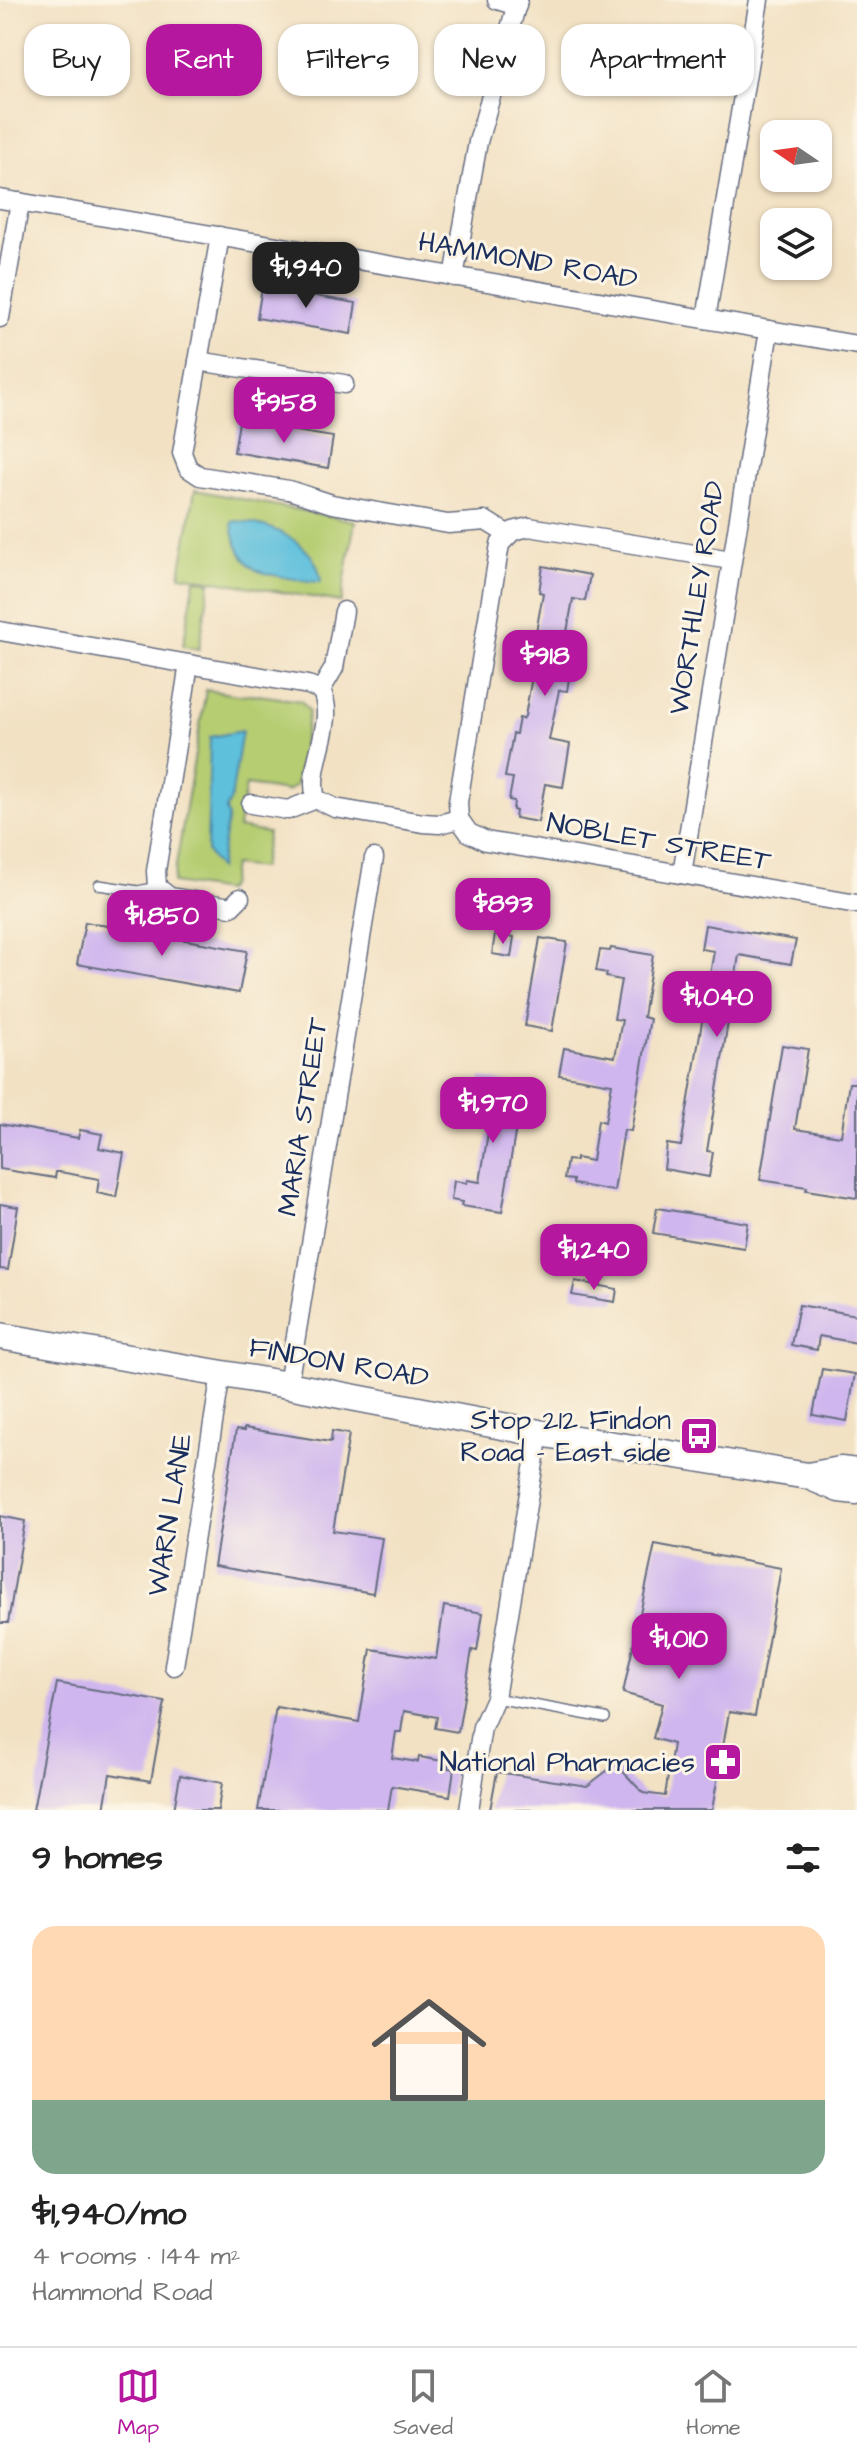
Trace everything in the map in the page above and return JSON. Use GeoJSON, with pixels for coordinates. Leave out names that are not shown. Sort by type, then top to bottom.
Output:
{"type":"FeatureCollection","features":[{"type":"Feature","properties":{"kind":"main road","name":"FINDON ROAD"},"geometry":{"type":"LineString","coordinates":[[0,1336],[288,1385],[539,1433],[808,1476],[840,1470],[855,1487]]}},
{"type":"Feature","properties":{"kind":"street"},"geometry":{"type":"LineString","coordinates":[[454,277],[478,142],[518,3],[497,0]]}},
{"type":"Feature","properties":{"kind":"street"},"geometry":{"type":"LineString","coordinates":[[706,319],[759,0]]}},
{"type":"Feature","properties":{"kind":"street","name":"HAMMOND ROAD"},"geometry":{"type":"LineString","coordinates":[[0,199],[857,345]]}},
{"type":"Feature","properties":{"kind":"street"},"geometry":{"type":"LineString","coordinates":[[0,318],[20,202]]}},
{"type":"Feature","properties":{"kind":"street"},"geometry":{"type":"LineString","coordinates":[[220,236],[182,453],[188,468],[200,476],[289,490],[332,504],[448,524],[486,521],[507,534]]}},
{"type":"Feature","properties":{"kind":"street","name":"WORTHLEY ROAD"},"geometry":{"type":"LineString","coordinates":[[682,874],[769,330]]}},
{"type":"Feature","properties":{"kind":"street"},"geometry":{"type":"LineString","coordinates":[[198,361],[344,384]]}},
{"type":"Feature","properties":{"kind":"street"},"geometry":{"type":"LineString","coordinates":[[251,804],[288,810],[316,799],[335,808],[423,823],[439,824],[459,819],[458,802],[500,544],[507,534],[529,527],[731,560]]}},
{"type":"Feature","properties":{"kind":"street"},"geometry":{"type":"LineString","coordinates":[[321,690],[334,668],[344,611]]}},
{"type":"Feature","properties":{"kind":"street"},"geometry":{"type":"LineString","coordinates":[[0,631],[308,685],[321,690],[326,699],[326,712],[313,783],[316,799]]}},
{"type":"Feature","properties":{"kind":"street"},"geometry":{"type":"LineString","coordinates":[[189,664],[156,871],[157,887],[170,897],[231,907],[240,898]]}},
{"type":"Feature","properties":{"kind":"street","name":"NOBLET STREET"},"geometry":{"type":"LineString","coordinates":[[459,819],[469,833],[486,841],[857,904]]}},
{"type":"Feature","properties":{"kind":"street","name":"MARIA STREET"},"geometry":{"type":"LineString","coordinates":[[288,1385],[374,858]]}},
{"type":"Feature","properties":{"kind":"street","name":"WARN LANE"},"geometry":{"type":"LineString","coordinates":[[174,1666],[221,1374]]}},
{"type":"Feature","properties":{"kind":"street"},"geometry":{"type":"LineString","coordinates":[[469,1810],[482,1727],[495,1698],[539,1433]]}},
{"type":"Feature","properties":{"kind":"lane"},"geometry":{"type":"LineString","coordinates":[[99,885],[138,891],[157,887]]}},
{"type":"Feature","properties":{"kind":"lane"},"geometry":{"type":"LineString","coordinates":[[495,1698],[605,1718]]}},
{"type":"Feature","properties":{"kind":"green space"},"geometry":{"type":"Polygon","coordinates":[[[195,490],[355,521],[341,602],[180,575],[195,490]]]}},
{"type":"Feature","properties":{"kind":"green space"},"geometry":{"type":"Polygon","coordinates":[[[195,579],[210,582],[199,649],[183,646],[195,579]]]}},
{"type":"Feature","properties":{"kind":"green space"},"geometry":{"type":"Polygon","coordinates":[[[206,690],[301,701],[309,711],[296,785],[287,791],[246,785],[238,828],[268,833],[262,868],[233,865],[230,884],[225,891],[173,883],[206,690]]]}},
{"type":"Feature","properties":{"kind":"water"},"geometry":{"type":"Polygon","coordinates":[[[232,522],[264,526],[291,538],[311,556],[321,582],[276,576],[253,568],[244,558],[236,540],[232,522]]]}},
{"type":"Feature","properties":{"kind":"water"},"geometry":{"type":"Polygon","coordinates":[[[242,731],[231,799],[226,810],[228,817],[219,869],[207,852],[210,737],[242,731]]]}},
{"type":"Feature","properties":{"kind":"building"},"geometry":{"type":"Polygon","coordinates":[[[262,287],[356,303],[351,334],[257,318],[262,287]]]}},
{"type":"Feature","properties":{"kind":"building"},"geometry":{"type":"Polygon","coordinates":[[[239,422],[333,437],[328,468],[234,452],[239,422]]]}},
{"type":"Feature","properties":{"kind":"building"},"geometry":{"type":"Polygon","coordinates":[[[543,566],[590,575],[585,601],[573,599],[563,654],[573,656],[567,691],[559,690],[549,740],[570,744],[563,787],[545,784],[538,822],[515,818],[514,801],[509,800],[513,778],[505,777],[513,734],[516,734],[519,718],[525,716],[533,671],[538,672],[544,640],[535,638],[543,593],[539,592],[543,566]]]}},
{"type":"Feature","properties":{"kind":"building"},"geometry":{"type":"Polygon","coordinates":[[[85,922],[247,951],[239,993],[77,964],[85,922]]]}},
{"type":"Feature","properties":{"kind":"building"},"geometry":{"type":"Polygon","coordinates":[[[705,925],[796,940],[791,964],[739,955],[707,1151],[713,1152],[709,1177],[664,1169],[667,1144],[681,1146],[714,951],[701,949],[705,925]]]}},
{"type":"Feature","properties":{"kind":"building"},"geometry":{"type":"Polygon","coordinates":[[[495,934],[514,937],[511,957],[492,954],[495,934]]]}},
{"type":"Feature","properties":{"kind":"building"},"geometry":{"type":"Polygon","coordinates":[[[540,938],[567,942],[552,1031],[525,1026],[540,938]]]}},
{"type":"Feature","properties":{"kind":"building"},"geometry":{"type":"Polygon","coordinates":[[[611,948],[653,955],[643,1017],[650,1019],[631,1131],[624,1130],[614,1191],[573,1184],[573,1180],[564,1179],[567,1160],[592,1161],[598,1120],[605,1122],[612,1084],[559,1075],[564,1048],[615,1057],[622,1020],[614,1019],[621,980],[596,971],[600,950],[610,951],[611,948]]]}},
{"type":"Feature","properties":{"kind":"building"},"geometry":{"type":"Polygon","coordinates":[[[782,1045],[808,1049],[795,1129],[841,1136],[849,1083],[857,1083],[857,1198],[760,1180],[782,1045]]]}},
{"type":"Feature","properties":{"kind":"building"},"geometry":{"type":"Polygon","coordinates":[[[481,1078],[523,1085],[502,1212],[461,1206],[462,1202],[451,1200],[454,1181],[480,1182],[492,1108],[467,1100],[470,1080],[480,1082],[481,1078]]]}},
{"type":"Feature","properties":{"kind":"building"},"geometry":{"type":"Polygon","coordinates":[[[0,1124],[78,1138],[80,1130],[102,1134],[99,1148],[124,1153],[116,1197],[97,1193],[99,1179],[60,1172],[56,1172],[55,1178],[0,1169],[0,1124]]]}},
{"type":"Feature","properties":{"kind":"building"},"geometry":{"type":"Polygon","coordinates":[[[0,1204],[18,1207],[8,1270],[0,1269],[0,1204]]]}},
{"type":"Feature","properties":{"kind":"building"},"geometry":{"type":"Polygon","coordinates":[[[657,1208],[748,1223],[744,1248],[653,1233],[657,1208]]]}},
{"type":"Feature","properties":{"kind":"building"},"geometry":{"type":"Polygon","coordinates":[[[575,1281],[617,1289],[615,1302],[572,1295],[575,1281]]]}},
{"type":"Feature","properties":{"kind":"building"},"geometry":{"type":"Polygon","coordinates":[[[799,1305],[857,1315],[857,1343],[819,1336],[817,1350],[791,1345],[799,1305]]]}},
{"type":"Feature","properties":{"kind":"building"},"geometry":{"type":"Polygon","coordinates":[[[822,1369],[855,1374],[847,1421],[813,1415],[822,1369]]]}},
{"type":"Feature","properties":{"kind":"building"},"geometry":{"type":"Polygon","coordinates":[[[244,1428],[331,1442],[332,1431],[349,1434],[333,1531],[382,1538],[373,1593],[214,1566],[236,1430],[244,1431],[244,1428]]]}},
{"type":"Feature","properties":{"kind":"building"},"geometry":{"type":"Polygon","coordinates":[[[0,1516],[25,1521],[8,1623],[0,1623],[0,1516]]]}},
{"type":"Feature","properties":{"kind":"building"},"geometry":{"type":"Polygon","coordinates":[[[655,1544],[781,1568],[755,1716],[729,1712],[712,1810],[490,1810],[497,1772],[587,1786],[616,1764],[643,1793],[665,1796],[673,1744],[653,1738],[662,1704],[623,1693],[655,1544]]]}},
{"type":"Feature","properties":{"kind":"building"},"geometry":{"type":"Polygon","coordinates":[[[444,1606],[483,1613],[477,1651],[472,1650],[458,1732],[435,1728],[437,1717],[404,1711],[401,1732],[396,1732],[392,1758],[418,1762],[419,1757],[449,1762],[448,1768],[454,1769],[450,1796],[392,1786],[388,1810],[258,1810],[276,1707],[359,1722],[371,1649],[436,1659],[444,1606]]]}},
{"type":"Feature","properties":{"kind":"building"},"geometry":{"type":"Polygon","coordinates":[[[57,1683],[165,1702],[151,1781],[110,1774],[104,1810],[33,1810],[57,1683]]]}},
{"type":"Feature","properties":{"kind":"building"},"geometry":{"type":"Polygon","coordinates":[[[180,1775],[222,1783],[218,1810],[174,1810],[180,1775]]]}},
{"type":"Feature","properties":{"kind":"place","name":"Stop 212 Findon Road - East side"},"geometry":{"type":"Point","coordinates":[699,1436]}},
{"type":"Feature","properties":{"kind":"place","name":"National Pharmacies"},"geometry":{"type":"Point","coordinates":[723,1762]}}]}
